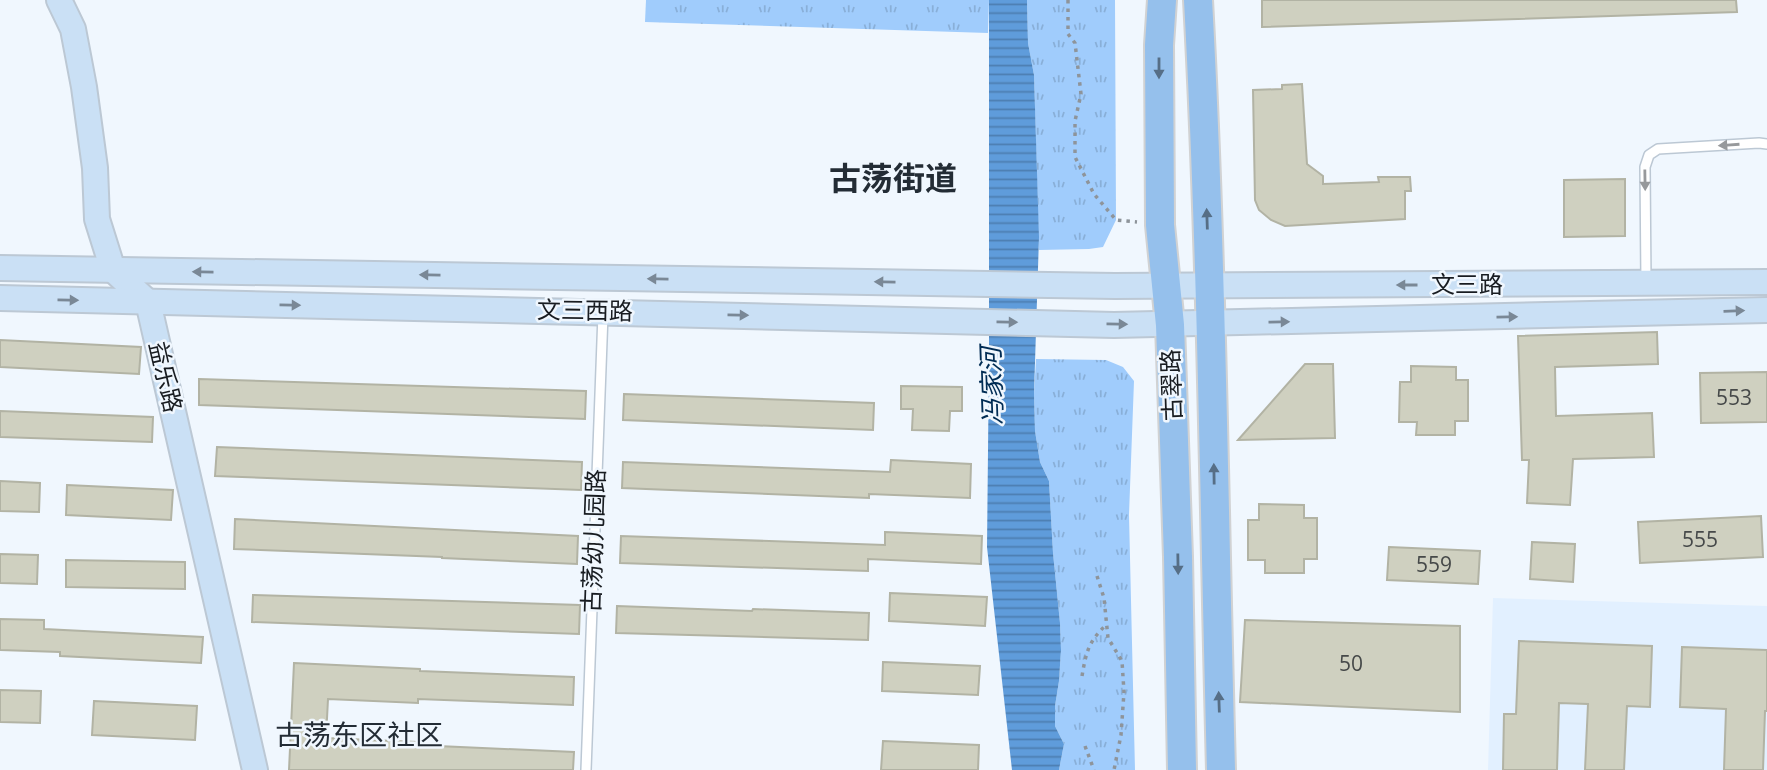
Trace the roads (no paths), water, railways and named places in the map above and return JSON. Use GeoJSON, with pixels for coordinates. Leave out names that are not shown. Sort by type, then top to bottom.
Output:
{"type":"FeatureCollection","features":[{"type":"Feature","properties":{"kind":"main road"},"geometry":{"type":"LineString","coordinates":[[59,0],[73,29],[84,87],[95,168],[97,219],[113,270],[148,302]]}},
{"type":"Feature","properties":{"kind":"main road","name":"古翠路"},"geometry":{"type":"LineString","coordinates":[[1162,0],[1159,45],[1160,225],[1170,324],[1182,770]]}},
{"type":"Feature","properties":{"kind":"main road","name":"古翠路"},"geometry":{"type":"LineString","coordinates":[[1198,0],[1211,323],[1221,770]]}},
{"type":"Feature","properties":{"kind":"main road","name":"文三西路"},"geometry":{"type":"LineString","coordinates":[[0,268],[953,284],[1167,285]]}},
{"type":"Feature","properties":{"kind":"main road","name":"文三路"},"geometry":{"type":"LineString","coordinates":[[1167,285],[1209,287],[1767,282]]}},
{"type":"Feature","properties":{"kind":"main road","name":"文三西路"},"geometry":{"type":"LineString","coordinates":[[0,298],[1170,324]]}},
{"type":"Feature","properties":{"kind":"main road","name":"益乐路"},"geometry":{"type":"LineString","coordinates":[[148,302],[255,770]]}},
{"type":"Feature","properties":{"kind":"main road","name":"文三路"},"geometry":{"type":"LineString","coordinates":[[1170,324],[1767,310]]}},
{"type":"Feature","properties":{"kind":"lane"},"geometry":{"type":"LineString","coordinates":[[1646,284],[1645,167],[1649,155],[1658,149],[1767,144]]}},
{"type":"Feature","properties":{"kind":"lane","name":"古荡幼儿园路"},"geometry":{"type":"LineString","coordinates":[[586,770],[603,312]]}},
{"type":"Feature","properties":{"kind":"water","name":"冯家河"},"geometry":{"type":"Polygon","coordinates":[[[989,0],[1027,0],[1028,43],[1034,75],[1039,237],[1035,431],[1040,462],[1049,481],[1060,623],[1061,650],[1055,726],[1064,744],[1059,770],[1012,770],[987,547],[989,0]]]}},
{"type":"Feature","properties":{"kind":"district","name":"古荡街道"},"geometry":{"type":"Point","coordinates":[893,179]}},
{"type":"Feature","properties":{"kind":"district","name":"古荡东区社区"},"geometry":{"type":"Point","coordinates":[359,735]}}]}
